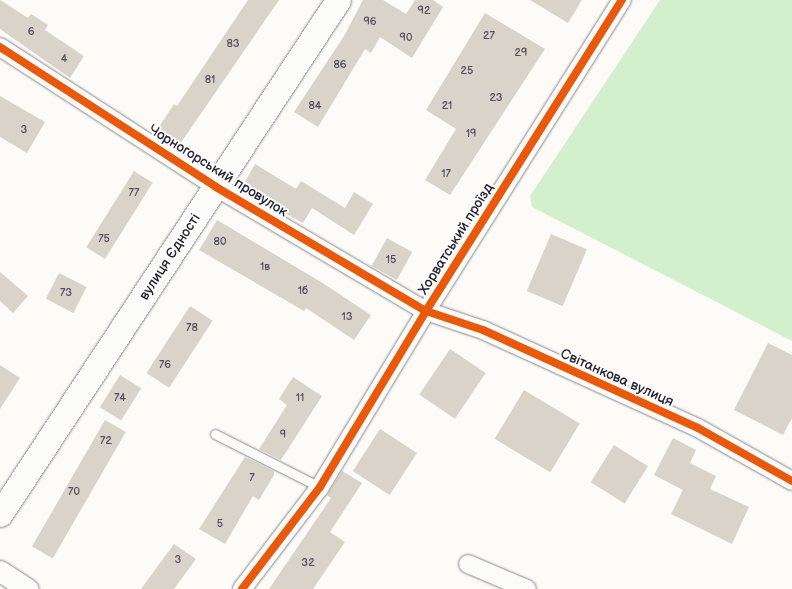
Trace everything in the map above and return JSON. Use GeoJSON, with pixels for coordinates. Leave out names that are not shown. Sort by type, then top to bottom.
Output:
{"type":"FeatureCollection","features":[{"type":"Feature","properties":{"kind":"main road","name":"вулиця Єдності"},"geometry":{"type":"LineString","coordinates":[[0,514],[338,0]]}},
{"type":"Feature","properties":{"kind":"street","name":"Хорватський проїзд"},"geometry":{"type":"LineString","coordinates":[[242,589],[320,487],[426,311],[622,0]]}},
{"type":"Feature","properties":{"kind":"street","name":"Чорногорський провулок"},"geometry":{"type":"LineString","coordinates":[[0,47],[216,186],[426,311]]}},
{"type":"Feature","properties":{"kind":"street","name":"Світанкова вулиця"},"geometry":{"type":"LineString","coordinates":[[426,311],[482,330],[698,428],[792,482]]}},
{"type":"Feature","properties":{"kind":"street"},"geometry":{"type":"LineString","coordinates":[[468,564],[527,589]]}},
{"type":"Feature","properties":{"kind":"street"},"geometry":{"type":"LineString","coordinates":[[0,571],[28,589]]}},
{"type":"Feature","properties":{"kind":"lane"},"geometry":{"type":"LineString","coordinates":[[215,434],[320,487]]}},
{"type":"Feature","properties":{"kind":"green space"},"geometry":{"type":"Polygon","coordinates":[[[660,0],[792,0],[792,341],[532,207],[530,196],[660,0]]]}},
{"type":"Feature","properties":{"kind":"building"},"geometry":{"type":"Polygon","coordinates":[[[0,0],[28,18],[31,14],[48,25],[45,30],[84,56],[70,78],[0,29],[0,0]]]}},
{"type":"Feature","properties":{"kind":"building"},"geometry":{"type":"Polygon","coordinates":[[[248,0],[279,0],[180,144],[157,130],[174,104],[177,106],[248,0]]]}},
{"type":"Feature","properties":{"kind":"building"},"geometry":{"type":"Polygon","coordinates":[[[363,0],[383,0],[406,14],[415,0],[433,0],[443,7],[412,58],[380,37],[371,53],[365,49],[318,127],[294,112],[344,36],[363,0]]]}},
{"type":"Feature","properties":{"kind":"building"},"geometry":{"type":"Polygon","coordinates":[[[530,0],[582,0],[568,23],[530,0]]]}},
{"type":"Feature","properties":{"kind":"building"},"geometry":{"type":"Polygon","coordinates":[[[485,13],[545,49],[450,195],[425,180],[456,129],[426,110],[485,13]]]}},
{"type":"Feature","properties":{"kind":"building"},"geometry":{"type":"Polygon","coordinates":[[[0,96],[45,122],[27,153],[0,137],[0,96]]]}},
{"type":"Feature","properties":{"kind":"building"},"geometry":{"type":"Polygon","coordinates":[[[255,164],[296,189],[301,181],[345,208],[354,192],[373,204],[354,235],[312,208],[303,223],[241,189],[255,164]]]}},
{"type":"Feature","properties":{"kind":"building"},"geometry":{"type":"Polygon","coordinates":[[[134,171],[153,183],[105,259],[86,247],[134,171]]]}},
{"type":"Feature","properties":{"kind":"building"},"geometry":{"type":"Polygon","coordinates":[[[217,220],[321,282],[371,315],[354,340],[306,308],[304,311],[199,250],[217,220]]]}},
{"type":"Feature","properties":{"kind":"building"},"geometry":{"type":"Polygon","coordinates":[[[551,234],[587,249],[563,306],[527,291],[551,234]]]}},
{"type":"Feature","properties":{"kind":"building"},"geometry":{"type":"Polygon","coordinates":[[[387,238],[412,252],[397,280],[371,266],[387,238]]]}},
{"type":"Feature","properties":{"kind":"building"},"geometry":{"type":"Polygon","coordinates":[[[0,272],[28,296],[13,313],[0,301],[0,272]]]}},
{"type":"Feature","properties":{"kind":"building"},"geometry":{"type":"Polygon","coordinates":[[[59,273],[87,287],[73,313],[46,299],[59,273]]]}},
{"type":"Feature","properties":{"kind":"building"},"geometry":{"type":"Polygon","coordinates":[[[190,306],[213,321],[169,388],[146,373],[190,306]]]}},
{"type":"Feature","properties":{"kind":"building"},"geometry":{"type":"Polygon","coordinates":[[[768,343],[792,355],[792,418],[783,435],[734,410],[768,343]]]}},
{"type":"Feature","properties":{"kind":"building"},"geometry":{"type":"Polygon","coordinates":[[[450,349],[486,373],[455,419],[419,395],[450,349]]]}},
{"type":"Feature","properties":{"kind":"building"},"geometry":{"type":"Polygon","coordinates":[[[0,365],[20,378],[0,409],[0,365]]]}},
{"type":"Feature","properties":{"kind":"building"},"geometry":{"type":"Polygon","coordinates":[[[120,375],[141,388],[121,420],[100,407],[120,375]]]}},
{"type":"Feature","properties":{"kind":"building"},"geometry":{"type":"Polygon","coordinates":[[[293,377],[322,396],[281,460],[259,449],[287,405],[279,399],[293,377]]]}},
{"type":"Feature","properties":{"kind":"building"},"geometry":{"type":"Polygon","coordinates":[[[524,390],[580,423],[550,472],[495,439],[524,390]]]}},
{"type":"Feature","properties":{"kind":"building"},"geometry":{"type":"Polygon","coordinates":[[[105,420],[126,432],[53,558],[32,546],[105,420]]]}},
{"type":"Feature","properties":{"kind":"building"},"geometry":{"type":"Polygon","coordinates":[[[380,429],[417,453],[390,495],[353,471],[380,429]]]}},
{"type":"Feature","properties":{"kind":"building"},"geometry":{"type":"Polygon","coordinates":[[[673,438],[696,450],[690,463],[716,476],[710,489],[749,507],[732,544],[671,514],[683,490],[654,475],[673,438]]]}},
{"type":"Feature","properties":{"kind":"building"},"geometry":{"type":"Polygon","coordinates":[[[614,445],[648,466],[625,504],[591,482],[614,445]]]}},
{"type":"Feature","properties":{"kind":"building"},"geometry":{"type":"Polygon","coordinates":[[[245,457],[274,471],[274,475],[259,500],[253,496],[225,544],[199,529],[245,457]]]}},
{"type":"Feature","properties":{"kind":"building"},"geometry":{"type":"Polygon","coordinates":[[[342,471],[362,483],[330,532],[345,542],[313,589],[269,589],[331,498],[327,495],[342,471]]]}},
{"type":"Feature","properties":{"kind":"building"},"geometry":{"type":"Polygon","coordinates":[[[174,544],[196,559],[174,589],[141,589],[174,544]]]}},
{"type":"Feature","properties":{"kind":"cycle path"},"geometry":{"type":"LineString","coordinates":[[242,589],[320,487],[426,311],[622,0]]}},
{"type":"Feature","properties":{"kind":"cycle path"},"geometry":{"type":"LineString","coordinates":[[0,47],[216,187],[426,311],[483,330],[698,428],[792,481]]}}]}
